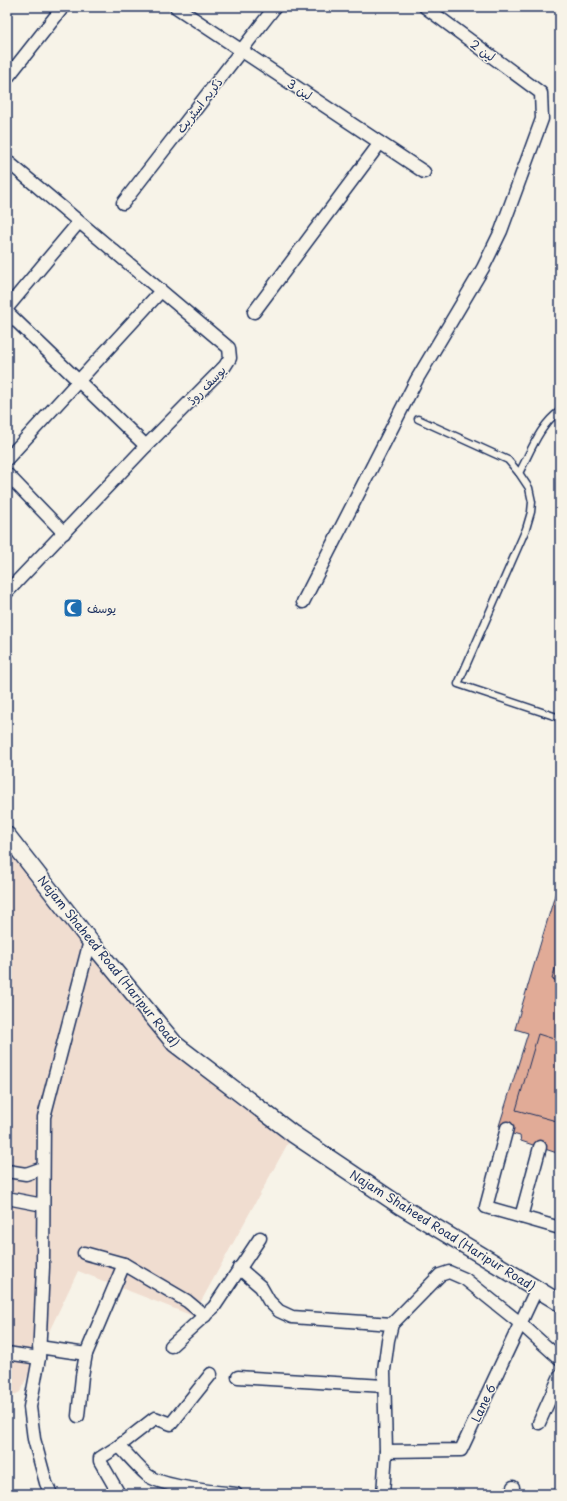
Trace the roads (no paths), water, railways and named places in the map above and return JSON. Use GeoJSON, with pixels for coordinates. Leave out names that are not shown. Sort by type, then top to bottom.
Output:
{"type":"FeatureCollection","features":[{"type":"Feature","properties":{"kind":"main road","name":"Najam Shaheed Road (Haripur Road)"},"geometry":{"type":"LineString","coordinates":[[7,835],[90,941],[175,1044],[293,1134],[402,1207],[537,1288],[560,1304]]}},
{"type":"Feature","properties":{"kind":"street"},"geometry":{"type":"LineString","coordinates":[[7,78],[63,7]]}},
{"type":"Feature","properties":{"kind":"street","name":"لین 3"},"geometry":{"type":"LineString","coordinates":[[176,7],[424,172]]}},
{"type":"Feature","properties":{"kind":"street","name":"ذکریہ اسٹریٹ"},"geometry":{"type":"LineString","coordinates":[[123,203],[275,7]]}},
{"type":"Feature","properties":{"kind":"street","name":"لین 2"},"geometry":{"type":"LineString","coordinates":[[303,602],[417,379],[483,268],[501,231],[542,119],[541,93],[425,7]]}},
{"type":"Feature","properties":{"kind":"street"},"geometry":{"type":"LineString","coordinates":[[254,312],[380,143]]}},
{"type":"Feature","properties":{"kind":"street","name":"یوسف روڈ"},"geometry":{"type":"LineString","coordinates":[[7,161],[228,348],[230,358],[226,366],[146,446],[7,592]]}},
{"type":"Feature","properties":{"kind":"street"},"geometry":{"type":"LineString","coordinates":[[7,308],[79,222]]}},
{"type":"Feature","properties":{"kind":"street"},"geometry":{"type":"LineString","coordinates":[[7,459],[161,291]]}},
{"type":"Feature","properties":{"kind":"street"},"geometry":{"type":"LineString","coordinates":[[7,312],[146,446]]}},
{"type":"Feature","properties":{"kind":"street"},"geometry":{"type":"LineString","coordinates":[[7,474],[64,533]]}},
{"type":"Feature","properties":{"kind":"street"},"geometry":{"type":"LineString","coordinates":[[50,1494],[34,1439],[30,1407],[39,1352],[43,1267],[44,1117],[90,941]]}},
{"type":"Feature","properties":{"kind":"street"},"geometry":{"type":"LineString","coordinates":[[507,1128],[486,1207],[560,1228]]}},
{"type":"Feature","properties":{"kind":"street"},"geometry":{"type":"LineString","coordinates":[[521,1217],[540,1147]]}},
{"type":"Feature","properties":{"kind":"street"},"geometry":{"type":"LineString","coordinates":[[7,1171],[22,1174],[43,1168]]}},
{"type":"Feature","properties":{"kind":"street"},"geometry":{"type":"LineString","coordinates":[[7,1198],[43,1205]]}},
{"type":"Feature","properties":{"kind":"street"},"geometry":{"type":"LineString","coordinates":[[171,1346],[214,1307],[260,1238]]}},
{"type":"Feature","properties":{"kind":"street"},"geometry":{"type":"LineString","coordinates":[[84,1253],[124,1264],[187,1301],[205,1316]]}},
{"type":"Feature","properties":{"kind":"street"},"geometry":{"type":"LineString","coordinates":[[78,1416],[86,1354],[124,1264]]}},
{"type":"Feature","properties":{"kind":"street"},"geometry":{"type":"LineString","coordinates":[[240,1268],[261,1287],[269,1301],[279,1312],[292,1317],[392,1324]]}},
{"type":"Feature","properties":{"kind":"street"},"geometry":{"type":"LineString","coordinates":[[383,1494],[386,1451],[384,1370],[392,1324],[440,1275],[449,1272],[465,1279],[520,1323],[560,1359]]}},
{"type":"Feature","properties":{"kind":"street","name":"Lane 6"},"geometry":{"type":"LineString","coordinates":[[386,1451],[461,1450],[537,1288]]}},
{"type":"Feature","properties":{"kind":"street"},"geometry":{"type":"LineString","coordinates":[[7,1353],[39,1352],[86,1354]]}},
{"type":"Feature","properties":{"kind":"street"},"geometry":{"type":"LineString","coordinates":[[119,1494],[100,1461],[100,1458],[119,1446],[155,1418],[171,1424],[211,1374]]}},
{"type":"Feature","properties":{"kind":"street"},"geometry":{"type":"LineString","coordinates":[[539,1423],[560,1376]]}},
{"type":"Feature","properties":{"kind":"street"},"geometry":{"type":"LineString","coordinates":[[238,1377],[384,1386]]}},
{"type":"Feature","properties":{"kind":"street"},"geometry":{"type":"LineString","coordinates":[[119,1446],[148,1476],[160,1482],[176,1486],[234,1494]]}},
{"type":"Feature","properties":{"kind":"lane"},"geometry":{"type":"LineString","coordinates":[[519,473],[544,428],[554,415],[560,411]]}},
{"type":"Feature","properties":{"kind":"lane"},"geometry":{"type":"LineString","coordinates":[[418,419],[508,460],[529,488],[532,502],[526,529],[458,684],[560,718]]}},
{"type":"Feature","properties":{"kind":"place","name":"یوسف"},"geometry":{"type":"Point","coordinates":[73,608]}}]}
